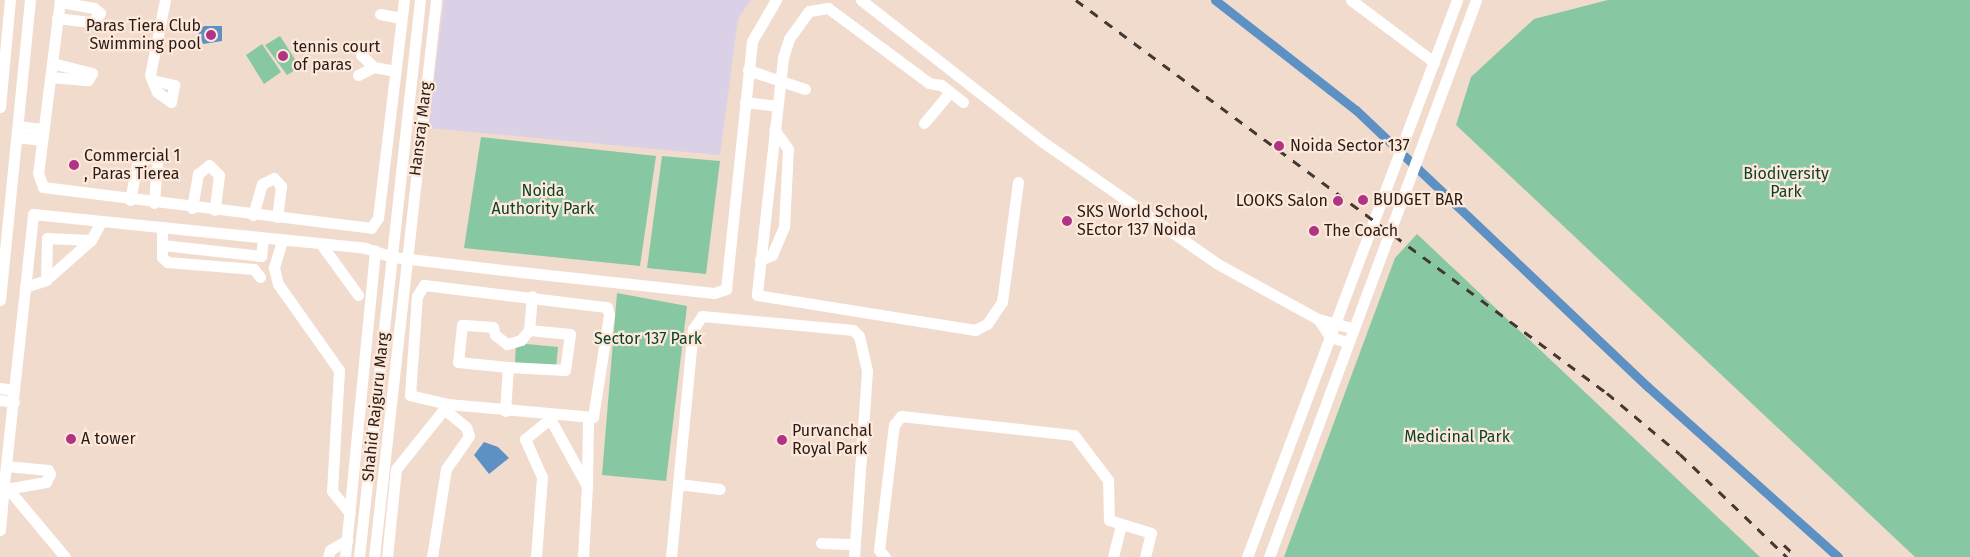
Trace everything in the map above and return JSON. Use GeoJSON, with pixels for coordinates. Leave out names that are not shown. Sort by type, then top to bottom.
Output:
{"type":"FeatureCollection","features":[{"type":"Feature","properties":{"kind":"street"},"geometry":{"type":"LineString","coordinates":[[0,106],[10,0]]}},
{"type":"Feature","properties":{"kind":"street"},"geometry":{"type":"LineString","coordinates":[[0,300],[30,0]]}},
{"type":"Feature","properties":{"kind":"street"},"geometry":{"type":"LineString","coordinates":[[152,80],[165,0]]}},
{"type":"Feature","properties":{"kind":"street"},"geometry":{"type":"LineString","coordinates":[[57,18],[92,22],[100,13],[94,8],[60,1],[57,18],[38,173],[43,187],[192,208],[371,228],[377,222],[404,0]]}},
{"type":"Feature","properties":{"kind":"street","name":"Hansraj Marg"},"geometry":{"type":"LineString","coordinates":[[393,257],[420,0]]}},
{"type":"Feature","properties":{"kind":"street","name":"Hansraj Marg"},"geometry":{"type":"LineString","coordinates":[[406,259],[436,0]]}},
{"type":"Feature","properties":{"kind":"street"},"geometry":{"type":"LineString","coordinates":[[0,530],[6,487],[6,466],[33,214],[376,250],[393,257],[406,259],[714,293],[726,289],[730,280],[748,70],[756,29],[776,0]]}},
{"type":"Feature","properties":{"kind":"street"},"geometry":{"type":"LineString","coordinates":[[861,0],[1040,140],[1216,263],[1318,319],[1352,328]]}},
{"type":"Feature","properties":{"kind":"street"},"geometry":{"type":"LineString","coordinates":[[1351,0],[1434,62]]}},
{"type":"Feature","properties":{"kind":"street"},"geometry":{"type":"LineString","coordinates":[[1247,557],[1457,0]]}},
{"type":"Feature","properties":{"kind":"street"},"geometry":{"type":"LineString","coordinates":[[1269,557],[1352,328],[1476,0]]}},
{"type":"Feature","properties":{"kind":"street"},"geometry":{"type":"LineString","coordinates":[[963,102],[946,89],[933,86],[852,25],[818,6],[809,11],[789,39],[782,78],[774,129],[758,296],[975,330],[991,320],[1002,302],[1018,182]]}},
{"type":"Feature","properties":{"kind":"street"},"geometry":{"type":"LineString","coordinates":[[380,14],[401,18]]}},
{"type":"Feature","properties":{"kind":"street"},"geometry":{"type":"LineString","coordinates":[[361,55],[374,67],[395,71]]}},
{"type":"Feature","properties":{"kind":"street"},"geometry":{"type":"LineString","coordinates":[[50,77],[88,80],[92,73],[52,63]]}},
{"type":"Feature","properties":{"kind":"street"},"geometry":{"type":"LineString","coordinates":[[358,75],[374,67]]}},
{"type":"Feature","properties":{"kind":"street"},"geometry":{"type":"LineString","coordinates":[[748,70],[782,78],[805,89]]}},
{"type":"Feature","properties":{"kind":"street"},"geometry":{"type":"LineString","coordinates":[[924,123],[955,74]]}},
{"type":"Feature","properties":{"kind":"street"},"geometry":{"type":"LineString","coordinates":[[745,102],[777,106]]}},
{"type":"Feature","properties":{"kind":"street"},"geometry":{"type":"LineString","coordinates":[[760,260],[772,255],[784,226],[788,150],[774,129]]}},
{"type":"Feature","properties":{"kind":"street"},"geometry":{"type":"LineString","coordinates":[[17,132],[43,135]]}},
{"type":"Feature","properties":{"kind":"street"},"geometry":{"type":"LineString","coordinates":[[130,200],[136,163],[152,156],[157,162],[154,203]]}},
{"type":"Feature","properties":{"kind":"street"},"geometry":{"type":"LineString","coordinates":[[192,208],[198,174],[209,166],[219,175],[215,210]]}},
{"type":"Feature","properties":{"kind":"street"},"geometry":{"type":"LineString","coordinates":[[253,214],[262,184],[274,178],[280,186],[277,217]]}},
{"type":"Feature","properties":{"kind":"street"},"geometry":{"type":"LineString","coordinates":[[380,195],[401,192]]}},
{"type":"Feature","properties":{"kind":"street"},"geometry":{"type":"LineString","coordinates":[[380,195],[400,204]]}},
{"type":"Feature","properties":{"kind":"street"},"geometry":{"type":"LineString","coordinates":[[25,287],[46,280],[91,240],[101,222]]}},
{"type":"Feature","properties":{"kind":"street"},"geometry":{"type":"LineString","coordinates":[[162,229],[162,258],[167,262],[254,269],[260,277]]}},
{"type":"Feature","properties":{"kind":"street"},"geometry":{"type":"LineString","coordinates":[[46,280],[47,238],[91,240]]}},
{"type":"Feature","properties":{"kind":"street"},"geometry":{"type":"LineString","coordinates":[[162,245],[261,256],[263,239]]}},
{"type":"Feature","properties":{"kind":"street"},"geometry":{"type":"LineString","coordinates":[[282,241],[274,268],[278,284],[339,370],[332,491],[350,513]]}},
{"type":"Feature","properties":{"kind":"street"},"geometry":{"type":"LineString","coordinates":[[321,244],[358,295]]}},
{"type":"Feature","properties":{"kind":"street"},"geometry":{"type":"LineString","coordinates":[[345,557],[376,250]]}},
{"type":"Feature","properties":{"kind":"street","name":"Shahid Rajguru Marg"},"geometry":{"type":"LineString","coordinates":[[359,557],[393,257]]}},
{"type":"Feature","properties":{"kind":"street","name":"Shahid Rajguru Marg"},"geometry":{"type":"LineString","coordinates":[[374,557],[406,259]]}},
{"type":"Feature","properties":{"kind":"street"},"geometry":{"type":"LineString","coordinates":[[526,273],[529,330],[521,340],[507,344],[495,335],[493,326],[462,325],[458,362],[565,370],[570,334],[529,330]]}},
{"type":"Feature","properties":{"kind":"street"},"geometry":{"type":"LineString","coordinates":[[392,392],[410,395],[446,407],[504,410],[549,417],[588,420],[596,413],[609,315],[606,307],[424,285],[418,289],[410,395]]}},
{"type":"Feature","properties":{"kind":"street"},"geometry":{"type":"LineString","coordinates":[[671,557],[698,317],[853,330],[859,336],[867,371],[854,557]]}},
{"type":"Feature","properties":{"kind":"street"},"geometry":{"type":"LineString","coordinates":[[1318,319],[1330,337],[1347,342]]}},
{"type":"Feature","properties":{"kind":"street"},"geometry":{"type":"LineString","coordinates":[[504,410],[508,366]]}},
{"type":"Feature","properties":{"kind":"street"},"geometry":{"type":"LineString","coordinates":[[0,388],[14,396]]}},
{"type":"Feature","properties":{"kind":"street"},"geometry":{"type":"LineString","coordinates":[[0,400],[14,396]]}},
{"type":"Feature","properties":{"kind":"street"},"geometry":{"type":"LineString","coordinates":[[387,557],[396,469],[446,407]]}},
{"type":"Feature","properties":{"kind":"street"},"geometry":{"type":"LineString","coordinates":[[432,557],[446,469],[468,436],[466,427],[446,407]]}},
{"type":"Feature","properties":{"kind":"street"},"geometry":{"type":"LineString","coordinates":[[884,557],[879,550],[894,425],[901,416],[1074,435],[1106,476],[1109,520],[1150,532],[1146,555],[1158,557]]}},
{"type":"Feature","properties":{"kind":"street"},"geometry":{"type":"LineString","coordinates":[[549,417],[587,486]]}},
{"type":"Feature","properties":{"kind":"street"},"geometry":{"type":"LineString","coordinates":[[536,557],[542,477],[525,439],[549,417]]}},
{"type":"Feature","properties":{"kind":"street"},"geometry":{"type":"LineString","coordinates":[[583,557],[588,420]]}},
{"type":"Feature","properties":{"kind":"street"},"geometry":{"type":"LineString","coordinates":[[6,466],[48,470],[50,474],[46,482],[6,487]]}},
{"type":"Feature","properties":{"kind":"street"},"geometry":{"type":"LineString","coordinates":[[678,484],[720,489]]}},
{"type":"Feature","properties":{"kind":"street"},"geometry":{"type":"LineString","coordinates":[[6,487],[65,557]]}},
{"type":"Feature","properties":{"kind":"street"},"geometry":{"type":"LineString","coordinates":[[1113,557],[1121,525]]}},
{"type":"Feature","properties":{"kind":"street"},"geometry":{"type":"LineString","coordinates":[[328,557],[330,550],[347,540]]}},
{"type":"Feature","properties":{"kind":"street"},"geometry":{"type":"LineString","coordinates":[[821,543],[854,544]]}},
{"type":"Feature","properties":{"kind":"shaded area"},"geometry":{"type":"Polygon","coordinates":[[[444,0],[751,0],[738,19],[720,155],[428,128],[444,0]]]}},
{"type":"Feature","properties":{"kind":"green space","name":"Biodiversity Park"},"geometry":{"type":"Polygon","coordinates":[[[1608,0],[1970,0],[1970,557],[1915,557],[1456,125],[1471,77],[1534,19],[1608,0]]]}},
{"type":"Feature","properties":{"kind":"green space","name":"tennis court of paras"},"geometry":{"type":"Polygon","coordinates":[[[280,36],[300,67],[287,75],[265,45],[280,36]]]}},
{"type":"Feature","properties":{"kind":"green space"},"geometry":{"type":"Polygon","coordinates":[[[262,44],[281,72],[264,84],[246,55],[262,44]]]}},
{"type":"Feature","properties":{"kind":"green space","name":"Noida Authority Park"},"geometry":{"type":"Polygon","coordinates":[[[481,137],[656,156],[640,266],[464,248],[481,137]]]}},
{"type":"Feature","properties":{"kind":"green space"},"geometry":{"type":"Polygon","coordinates":[[[662,156],[720,161],[706,274],[647,268],[662,156]]]}},
{"type":"Feature","properties":{"kind":"green space","name":"Medicinal Park"},"geometry":{"type":"Polygon","coordinates":[[[1417,234],[1760,557],[1284,557],[1395,258],[1417,234]]]}},
{"type":"Feature","properties":{"kind":"green space","name":"Sector 137 Park"},"geometry":{"type":"Polygon","coordinates":[[[617,293],[687,306],[666,481],[602,475],[617,293]]]}},
{"type":"Feature","properties":{"kind":"green space"},"geometry":{"type":"Polygon","coordinates":[[[516,343],[558,347],[556,367],[515,363],[516,343]]]}},
{"type":"Feature","properties":{"kind":"water","name":"Paras Tiera Club Swimming pool"},"geometry":{"type":"Polygon","coordinates":[[[204,26],[222,26],[222,41],[203,44],[198,31],[204,26]]]}},
{"type":"Feature","properties":{"kind":"water"},"geometry":{"type":"Polygon","coordinates":[[[484,442],[498,447],[509,458],[489,474],[474,455],[484,442]]]}},
{"type":"Feature","properties":{"kind":"waterway"},"geometry":{"type":"LineString","coordinates":[[1215,0],[1356,110],[1648,387],[1838,557]]}},
{"type":"Feature","properties":{"kind":"railway"},"geometry":{"type":"LineString","coordinates":[[1076,0],[1607,393],[1680,454],[1787,557]]}},
{"type":"Feature","properties":{"kind":"railway"},"geometry":{"type":"LineString","coordinates":[[1784,545],[1797,557]]}},
{"type":"Feature","properties":{"kind":"place","name":"Paras Tiera Club Swimming pool"},"geometry":{"type":"Point","coordinates":[211,35]}},
{"type":"Feature","properties":{"kind":"place","name":"tennis court of paras"},"geometry":{"type":"Point","coordinates":[283,56]}},
{"type":"Feature","properties":{"kind":"place","name":"Noida Sector 137"},"geometry":{"type":"Point","coordinates":[1279,146]}},
{"type":"Feature","properties":{"kind":"place","name":"Commercial 1 , Paras Tierea"},"geometry":{"type":"Point","coordinates":[74,165]}},
{"type":"Feature","properties":{"kind":"place","name":"BUDGET BAR"},"geometry":{"type":"Point","coordinates":[1363,200]}},
{"type":"Feature","properties":{"kind":"place","name":"LOOKS Salon"},"geometry":{"type":"Point","coordinates":[1338,201]}},
{"type":"Feature","properties":{"kind":"place","name":"SKS World School, SEctor 137 Noida"},"geometry":{"type":"Point","coordinates":[1067,221]}},
{"type":"Feature","properties":{"kind":"place","name":"The Coach"},"geometry":{"type":"Point","coordinates":[1314,231]}},
{"type":"Feature","properties":{"kind":"place","name":"A tower"},"geometry":{"type":"Point","coordinates":[71,439]}},
{"type":"Feature","properties":{"kind":"place","name":"Purvanchal Royal Park"},"geometry":{"type":"Point","coordinates":[782,440]}}]}
